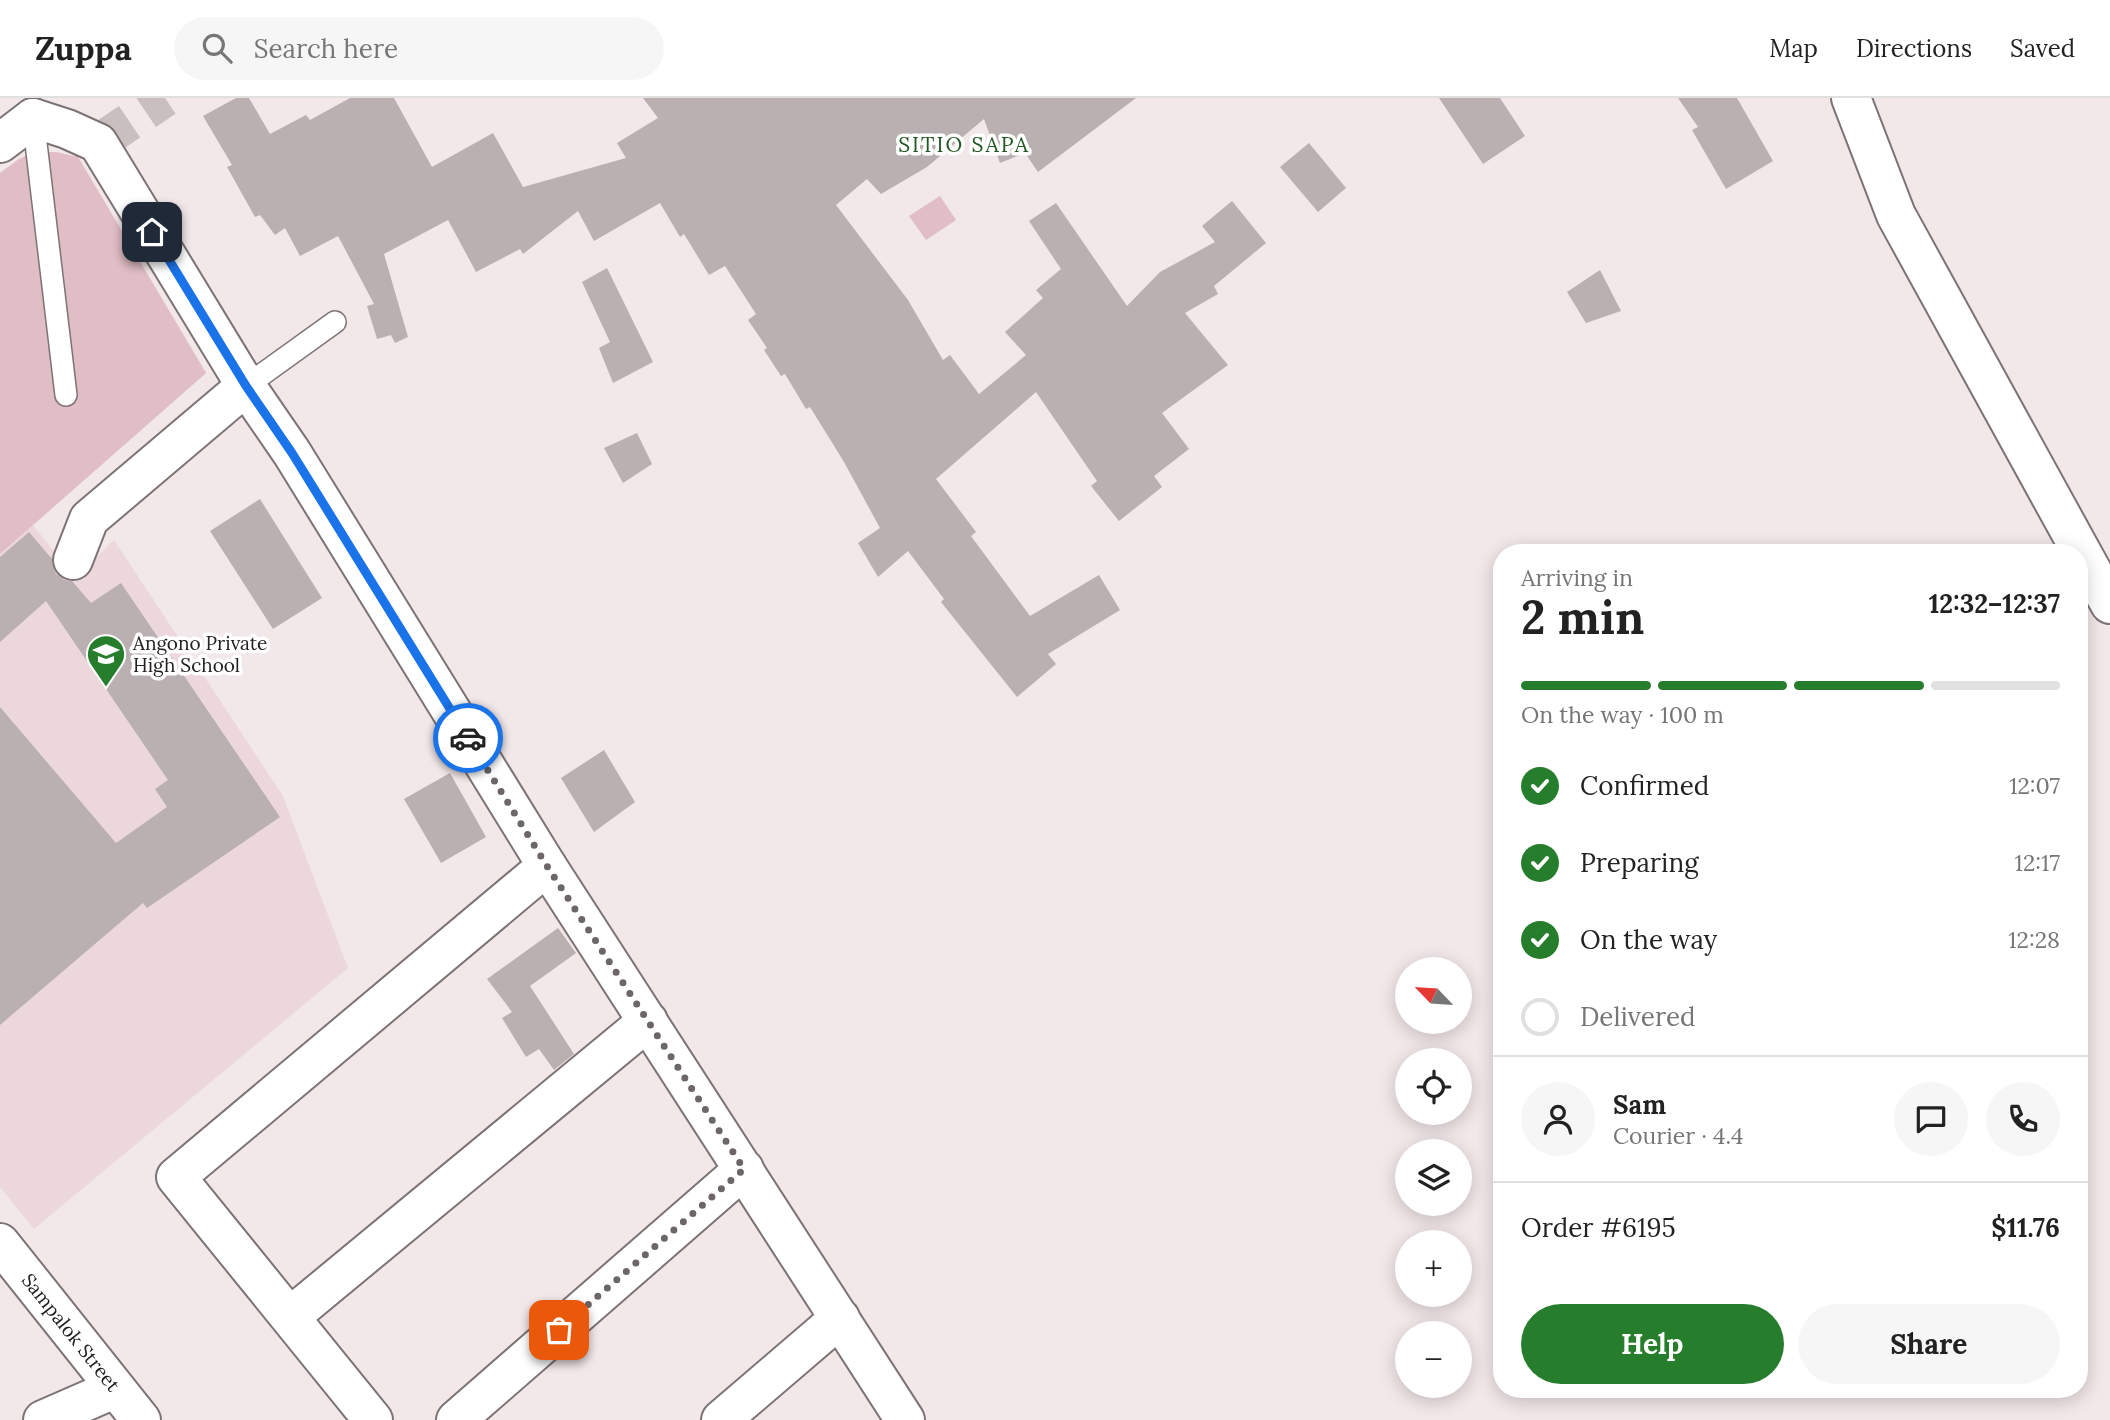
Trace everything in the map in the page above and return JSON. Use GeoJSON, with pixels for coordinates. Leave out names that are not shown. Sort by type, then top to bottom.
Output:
{"type":"FeatureCollection","features":[{"type":"Feature","properties":{"kind":"street"},"geometry":{"type":"LineString","coordinates":[[1851,98],[1896,215],[2077,544]]}},
{"type":"Feature","properties":{"kind":"street"},"geometry":{"type":"LineString","coordinates":[[0,143],[29,108],[98,143],[246,386],[292,453],[547,866],[905,1420]]}},
{"type":"Feature","properties":{"kind":"street"},"geometry":{"type":"LineString","coordinates":[[73,560],[89,519],[246,386]]}},
{"type":"Feature","properties":{"kind":"street"},"geometry":{"type":"LineString","coordinates":[[2088,564],[2110,604]]}},
{"type":"Feature","properties":{"kind":"street"},"geometry":{"type":"LineString","coordinates":[[373,1420],[176,1177],[547,866]]}},
{"type":"Feature","properties":{"kind":"street"},"geometry":{"type":"LineString","coordinates":[[290,1316],[648,1021]]}},
{"type":"Feature","properties":{"kind":"street"},"geometry":{"type":"LineString","coordinates":[[456,1420],[744,1169]]}},
{"type":"Feature","properties":{"kind":"street","name":"Sampalok Street"},"geometry":{"type":"LineString","coordinates":[[0,1243],[141,1420]]}},
{"type":"Feature","properties":{"kind":"street"},"geometry":{"type":"LineString","coordinates":[[722,1420],[840,1318]]}},
{"type":"Feature","properties":{"kind":"street"},"geometry":{"type":"LineString","coordinates":[[43,1420],[114,1389]]}},
{"type":"Feature","properties":{"kind":"lane"},"geometry":{"type":"LineString","coordinates":[[29,108],[66,395]]}},
{"type":"Feature","properties":{"kind":"lane"},"geometry":{"type":"LineString","coordinates":[[246,386],[335,322]]}},
{"type":"Feature","properties":{"kind":"shaded area"},"geometry":{"type":"Polygon","coordinates":[[[35,152],[56,152],[78,157],[206,373],[0,554],[0,173],[19,159],[35,152]]]}},
{"type":"Feature","properties":{"kind":"shaded area","name":"Angono Private High School"},"geometry":{"type":"Polygon","coordinates":[[[56,152],[78,157],[206,373],[33,525],[75,578],[114,540],[283,796],[348,968],[34,1229],[0,1187],[0,173],[19,159],[56,152]]]}},
{"type":"Feature","properties":{"kind":"shaded area"},"geometry":{"type":"Polygon","coordinates":[[[940,196],[956,220],[926,240],[909,216],[940,196]]]}},
{"type":"Feature","properties":{"kind":"building"},"geometry":{"type":"Polygon","coordinates":[[[236,98],[249,98],[270,134],[306,115],[310,120],[350,98],[394,98],[432,167],[493,133],[523,187],[626,158],[617,143],[658,118],[643,98],[1136,98],[1038,172],[1025,153],[1000,163],[984,119],[927,167],[881,194],[867,179],[836,205],[908,300],[943,360],[950,355],[979,394],[1026,355],[1005,332],[1043,298],[1036,290],[1061,269],[1029,221],[1056,203],[1127,306],[1160,272],[1215,242],[1202,226],[1232,201],[1266,243],[1214,286],[1218,294],[1185,313],[1228,365],[1162,413],[1189,449],[1154,476],[1162,487],[1119,521],[1091,486],[1097,481],[1036,392],[936,479],[976,532],[971,536],[1030,616],[1099,575],[1120,610],[1048,654],[1056,664],[1017,697],[941,602],[944,599],[908,551],[878,577],[858,543],[880,528],[844,462],[810,407],[806,409],[785,374],[781,376],[764,350],[767,348],[748,320],[756,314],[725,266],[709,275],[684,234],[680,237],[660,203],[594,241],[578,211],[523,254],[520,249],[476,272],[448,220],[384,254],[408,337],[395,343],[391,335],[377,339],[367,306],[374,304],[338,236],[300,256],[285,228],[275,235],[260,215],[255,217],[227,167],[232,165],[203,116],[236,98]]]}},
{"type":"Feature","properties":{"kind":"building"},"geometry":{"type":"Polygon","coordinates":[[[1439,98],[1500,98],[1525,136],[1483,164],[1439,98]]]}},
{"type":"Feature","properties":{"kind":"building"},"geometry":{"type":"Polygon","coordinates":[[[1678,98],[1737,98],[1773,161],[1726,189],[1692,130],[1698,127],[1678,98]]]}},
{"type":"Feature","properties":{"kind":"building"},"geometry":{"type":"Polygon","coordinates":[[[1309,143],[1346,188],[1318,212],[1280,167],[1309,143]]]}},
{"type":"Feature","properties":{"kind":"building"},"geometry":{"type":"Polygon","coordinates":[[[607,268],[653,362],[613,383],[599,348],[610,342],[582,282],[607,268]]]}},
{"type":"Feature","properties":{"kind":"building"},"geometry":{"type":"Polygon","coordinates":[[[1600,270],[1621,311],[1586,323],[1567,292],[1600,270]]]}},
{"type":"Feature","properties":{"kind":"building"},"geometry":{"type":"Polygon","coordinates":[[[637,433],[652,464],[623,483],[604,448],[637,433]]]}},
{"type":"Feature","properties":{"kind":"building"},"geometry":{"type":"Polygon","coordinates":[[[260,499],[322,598],[273,629],[210,531],[260,499]]]}},
{"type":"Feature","properties":{"kind":"building"},"geometry":{"type":"Polygon","coordinates":[[[29,532],[52,559],[56,574],[64,580],[72,581],[91,603],[121,583],[280,817],[147,908],[143,903],[0,1025],[0,707],[116,843],[167,807],[155,789],[168,780],[46,601],[0,642],[0,557],[29,532]]]}},
{"type":"Feature","properties":{"kind":"building"},"geometry":{"type":"Polygon","coordinates":[[[604,750],[635,802],[594,832],[561,778],[604,750]]]}},
{"type":"Feature","properties":{"kind":"building"},"geometry":{"type":"Polygon","coordinates":[[[450,773],[486,837],[441,863],[404,799],[450,773]]]}},
{"type":"Feature","properties":{"kind":"building"},"geometry":{"type":"Polygon","coordinates":[[[558,928],[576,953],[530,986],[574,1054],[554,1070],[539,1049],[526,1057],[502,1018],[512,1012],[487,979],[558,928]]]}},
{"type":"Feature","properties":{"kind":"tunnel"},"geometry":{"type":"LineString","coordinates":[[98,143],[165,98]]}},
{"type":"Feature","properties":{"kind":"way so far"},"geometry":{"type":"LineString","coordinates":[[468,738],[547,866],[744,1169],[559,1330]]}},
{"type":"Feature","properties":{"kind":"place","name":"Angono Private High School"},"geometry":{"type":"Point","coordinates":[106,688]}},
{"type":"Feature","properties":{"kind":"district","name":"SITIO SAPA"},"geometry":{"type":"Point","coordinates":[964,144]}},
{"type":"Feature","properties":{"kind":"route"},"geometry":{"type":"LineString","coordinates":[[152,232],[468,738]]}}]}
